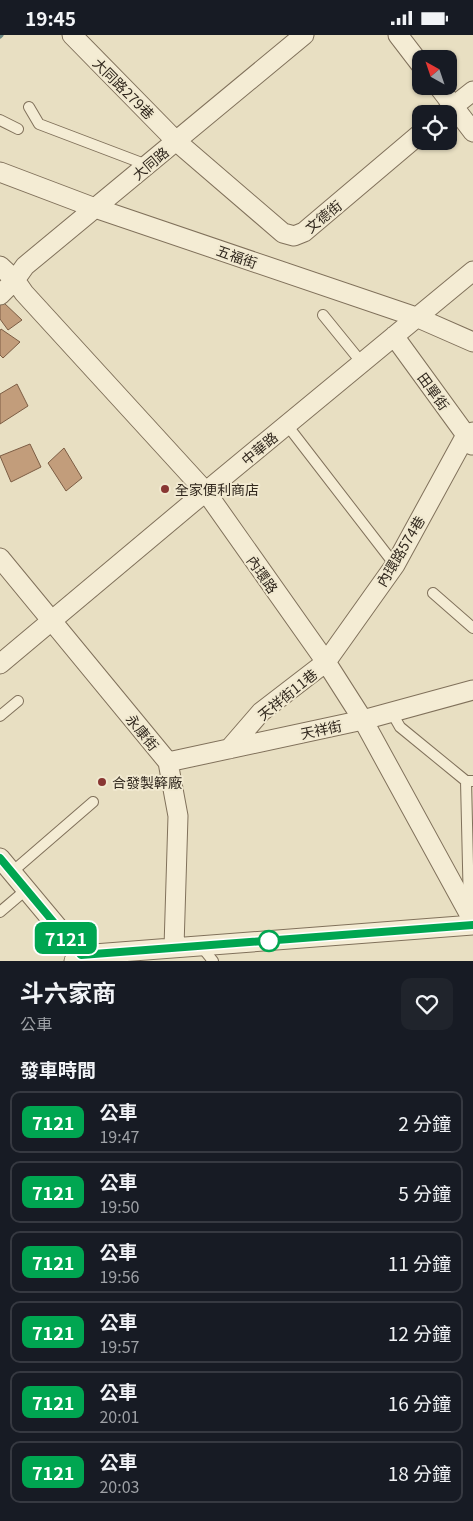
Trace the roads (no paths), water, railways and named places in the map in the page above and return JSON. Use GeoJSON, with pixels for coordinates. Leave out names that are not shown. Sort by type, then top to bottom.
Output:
{"type":"FeatureCollection","features":[{"type":"Feature","properties":{"kind":"street","name":"大同路279巷"},"geometry":{"type":"LineString","coordinates":[[72,35],[176,141]]}},
{"type":"Feature","properties":{"kind":"street","name":"大同路"},"geometry":{"type":"LineString","coordinates":[[0,295],[25,267],[304,35]]}},
{"type":"Feature","properties":{"kind":"street"},"geometry":{"type":"LineString","coordinates":[[398,35],[412,53]]}},
{"type":"Feature","properties":{"kind":"street"},"geometry":{"type":"LineString","coordinates":[[455,105],[473,91]]}},
{"type":"Feature","properties":{"kind":"street"},"geometry":{"type":"LineString","coordinates":[[457,118],[473,133]]}},
{"type":"Feature","properties":{"kind":"street","name":"文德街"},"geometry":{"type":"LineString","coordinates":[[176,141],[282,233],[294,236],[304,232],[412,141]]}},
{"type":"Feature","properties":{"kind":"street","name":"五福街"},"geometry":{"type":"LineString","coordinates":[[0,173],[89,213],[405,326],[473,342]]}},
{"type":"Feature","properties":{"kind":"street","name":"內環路"},"geometry":{"type":"LineString","coordinates":[[0,266],[15,280],[24,293],[206,492],[326,662],[364,720],[472,920]]}},
{"type":"Feature","properties":{"kind":"street","name":"中華路"},"geometry":{"type":"LineString","coordinates":[[0,664],[473,271]]}},
{"type":"Feature","properties":{"kind":"street","name":"田單街"},"geometry":{"type":"LineString","coordinates":[[405,326],[471,438]]}},
{"type":"Feature","properties":{"kind":"street","name":"內環路574巷"},"geometry":{"type":"LineString","coordinates":[[326,662],[395,565],[471,438]]}},
{"type":"Feature","properties":{"kind":"street","name":"永康街"},"geometry":{"type":"LineString","coordinates":[[0,558],[168,762],[178,816],[174,947]]}},
{"type":"Feature","properties":{"kind":"street","name":"天祥街11巷"},"geometry":{"type":"LineString","coordinates":[[228,749],[261,712],[326,662]]}},
{"type":"Feature","properties":{"kind":"street","name":"天祥街"},"geometry":{"type":"LineString","coordinates":[[168,762],[364,720],[473,690]]}},
{"type":"Feature","properties":{"kind":"street"},"geometry":{"type":"LineString","coordinates":[[6,865],[27,889],[77,958],[174,947],[472,920]]}},
{"type":"Feature","properties":{"kind":"lane"},"geometry":{"type":"LineString","coordinates":[[29,107],[39,124],[147,165]]}},
{"type":"Feature","properties":{"kind":"lane"},"geometry":{"type":"LineString","coordinates":[[0,120],[18,129]]}},
{"type":"Feature","properties":{"kind":"lane"},"geometry":{"type":"LineString","coordinates":[[323,315],[362,363]]}},
{"type":"Feature","properties":{"kind":"lane"},"geometry":{"type":"LineString","coordinates":[[287,425],[395,565]]}},
{"type":"Feature","properties":{"kind":"lane"},"geometry":{"type":"LineString","coordinates":[[433,593],[473,628]]}},
{"type":"Feature","properties":{"kind":"lane"},"geometry":{"type":"LineString","coordinates":[[0,716],[18,701]]}},
{"type":"Feature","properties":{"kind":"lane"},"geometry":{"type":"LineString","coordinates":[[392,713],[400,727],[470,781],[472,920]]}},
{"type":"Feature","properties":{"kind":"lane"},"geometry":{"type":"LineString","coordinates":[[6,865],[93,802]]}},
{"type":"Feature","properties":{"kind":"lane"},"geometry":{"type":"LineString","coordinates":[[0,911],[27,889]]}},
{"type":"Feature","properties":{"kind":"lane"},"geometry":{"type":"LineString","coordinates":[[201,946],[213,961]]}},
{"type":"Feature","properties":{"kind":"place","name":"全家便利商店"},"geometry":{"type":"Point","coordinates":[165,489]}},
{"type":"Feature","properties":{"kind":"place","name":"合發製簳廠"},"geometry":{"type":"Point","coordinates":[102,782]}}]}
